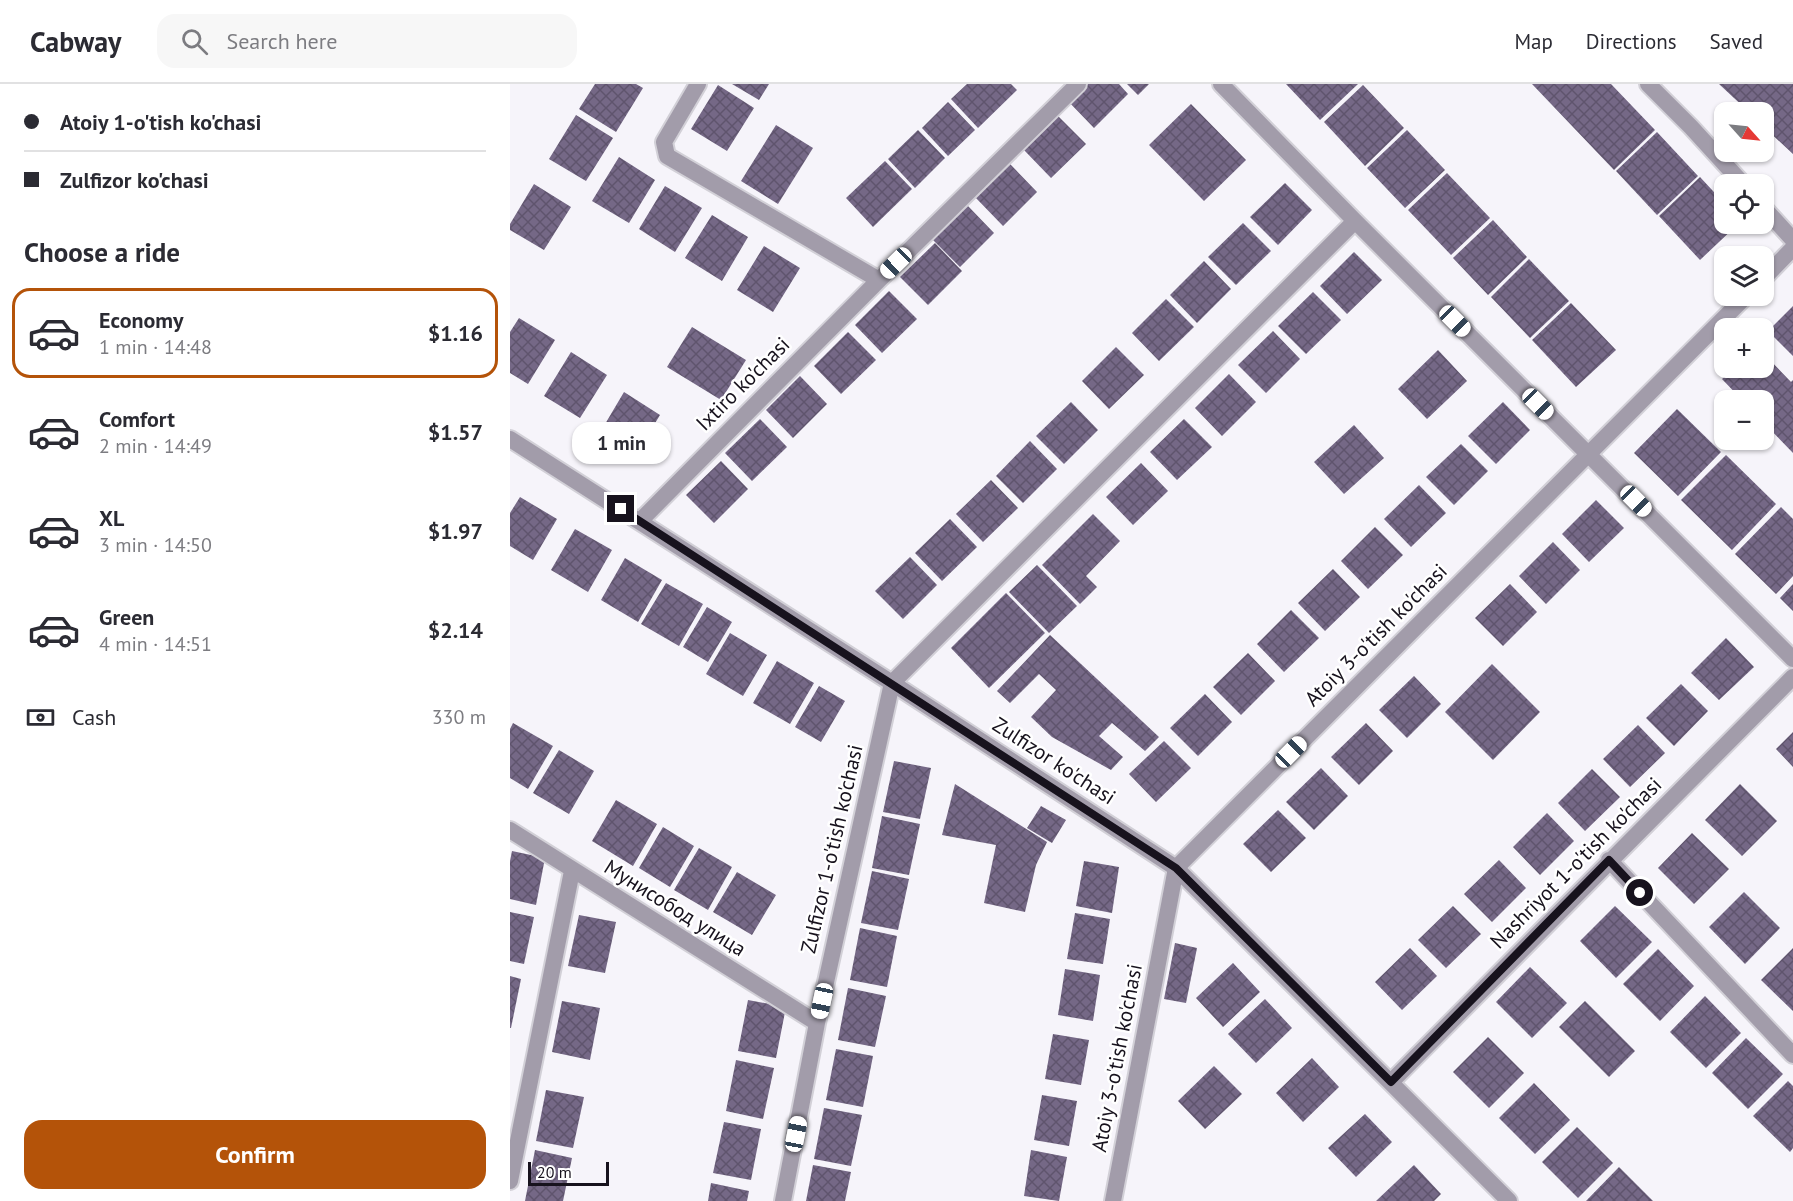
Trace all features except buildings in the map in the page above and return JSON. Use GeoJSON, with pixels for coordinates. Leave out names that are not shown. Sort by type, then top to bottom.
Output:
{"type":"FeatureCollection","features":[{"type":"Feature","properties":{"kind":"street"},"geometry":{"type":"LineString","coordinates":[[698,84],[664,142],[667,156],[879,280]]}},
{"type":"Feature","properties":{"kind":"street","name":"Ixtiro ko'chasi"},"geometry":{"type":"LineString","coordinates":[[640,521],[879,280],[1078,84]]}},
{"type":"Feature","properties":{"kind":"street"},"geometry":{"type":"LineString","coordinates":[[1221,84],[1793,659]]}},
{"type":"Feature","properties":{"kind":"street"},"geometry":{"type":"LineString","coordinates":[[1648,84],[1734,174]]}},
{"type":"Feature","properties":{"kind":"street"},"geometry":{"type":"LineString","coordinates":[[1774,219],[1793,240]]}},
{"type":"Feature","properties":{"kind":"street"},"geometry":{"type":"LineString","coordinates":[[892,683],[1355,221]]}},
{"type":"Feature","properties":{"kind":"street"},"geometry":{"type":"LineString","coordinates":[[1774,268],[1793,248]]}},
{"type":"Feature","properties":{"kind":"street","name":"Atoiy 3-o'tish ko'chasi"},"geometry":{"type":"LineString","coordinates":[[1113,1201],[1176,868],[1736,306]]}},
{"type":"Feature","properties":{"kind":"street","name":"Zulfizor ko'chasi"},"geometry":{"type":"LineString","coordinates":[[510,439],[1176,868],[1509,1201]]}},
{"type":"Feature","properties":{"kind":"street","name":"Nashriyot 1-o'tish ko'chasi"},"geometry":{"type":"LineString","coordinates":[[1391,1082],[1793,677]]}},
{"type":"Feature","properties":{"kind":"street","name":"Zulfizor 1-o'tish ko'chasi"},"geometry":{"type":"LineString","coordinates":[[783,1201],[817,1023],[892,683]]}},
{"type":"Feature","properties":{"kind":"street","name":"Мунисобод улица"},"geometry":{"type":"LineString","coordinates":[[510,830],[817,1023]]}},
{"type":"Feature","properties":{"kind":"street"},"geometry":{"type":"LineString","coordinates":[[1609,860],[1793,1055]]}},
{"type":"Feature","properties":{"kind":"street"},"geometry":{"type":"LineString","coordinates":[[510,1181],[572,871]]}},
{"type":"Feature","properties":{"kind":"route"},"geometry":{"type":"LineString","coordinates":[[621,509],[1176,868],[1391,1082],[1609,860],[1640,893]]}}]}
